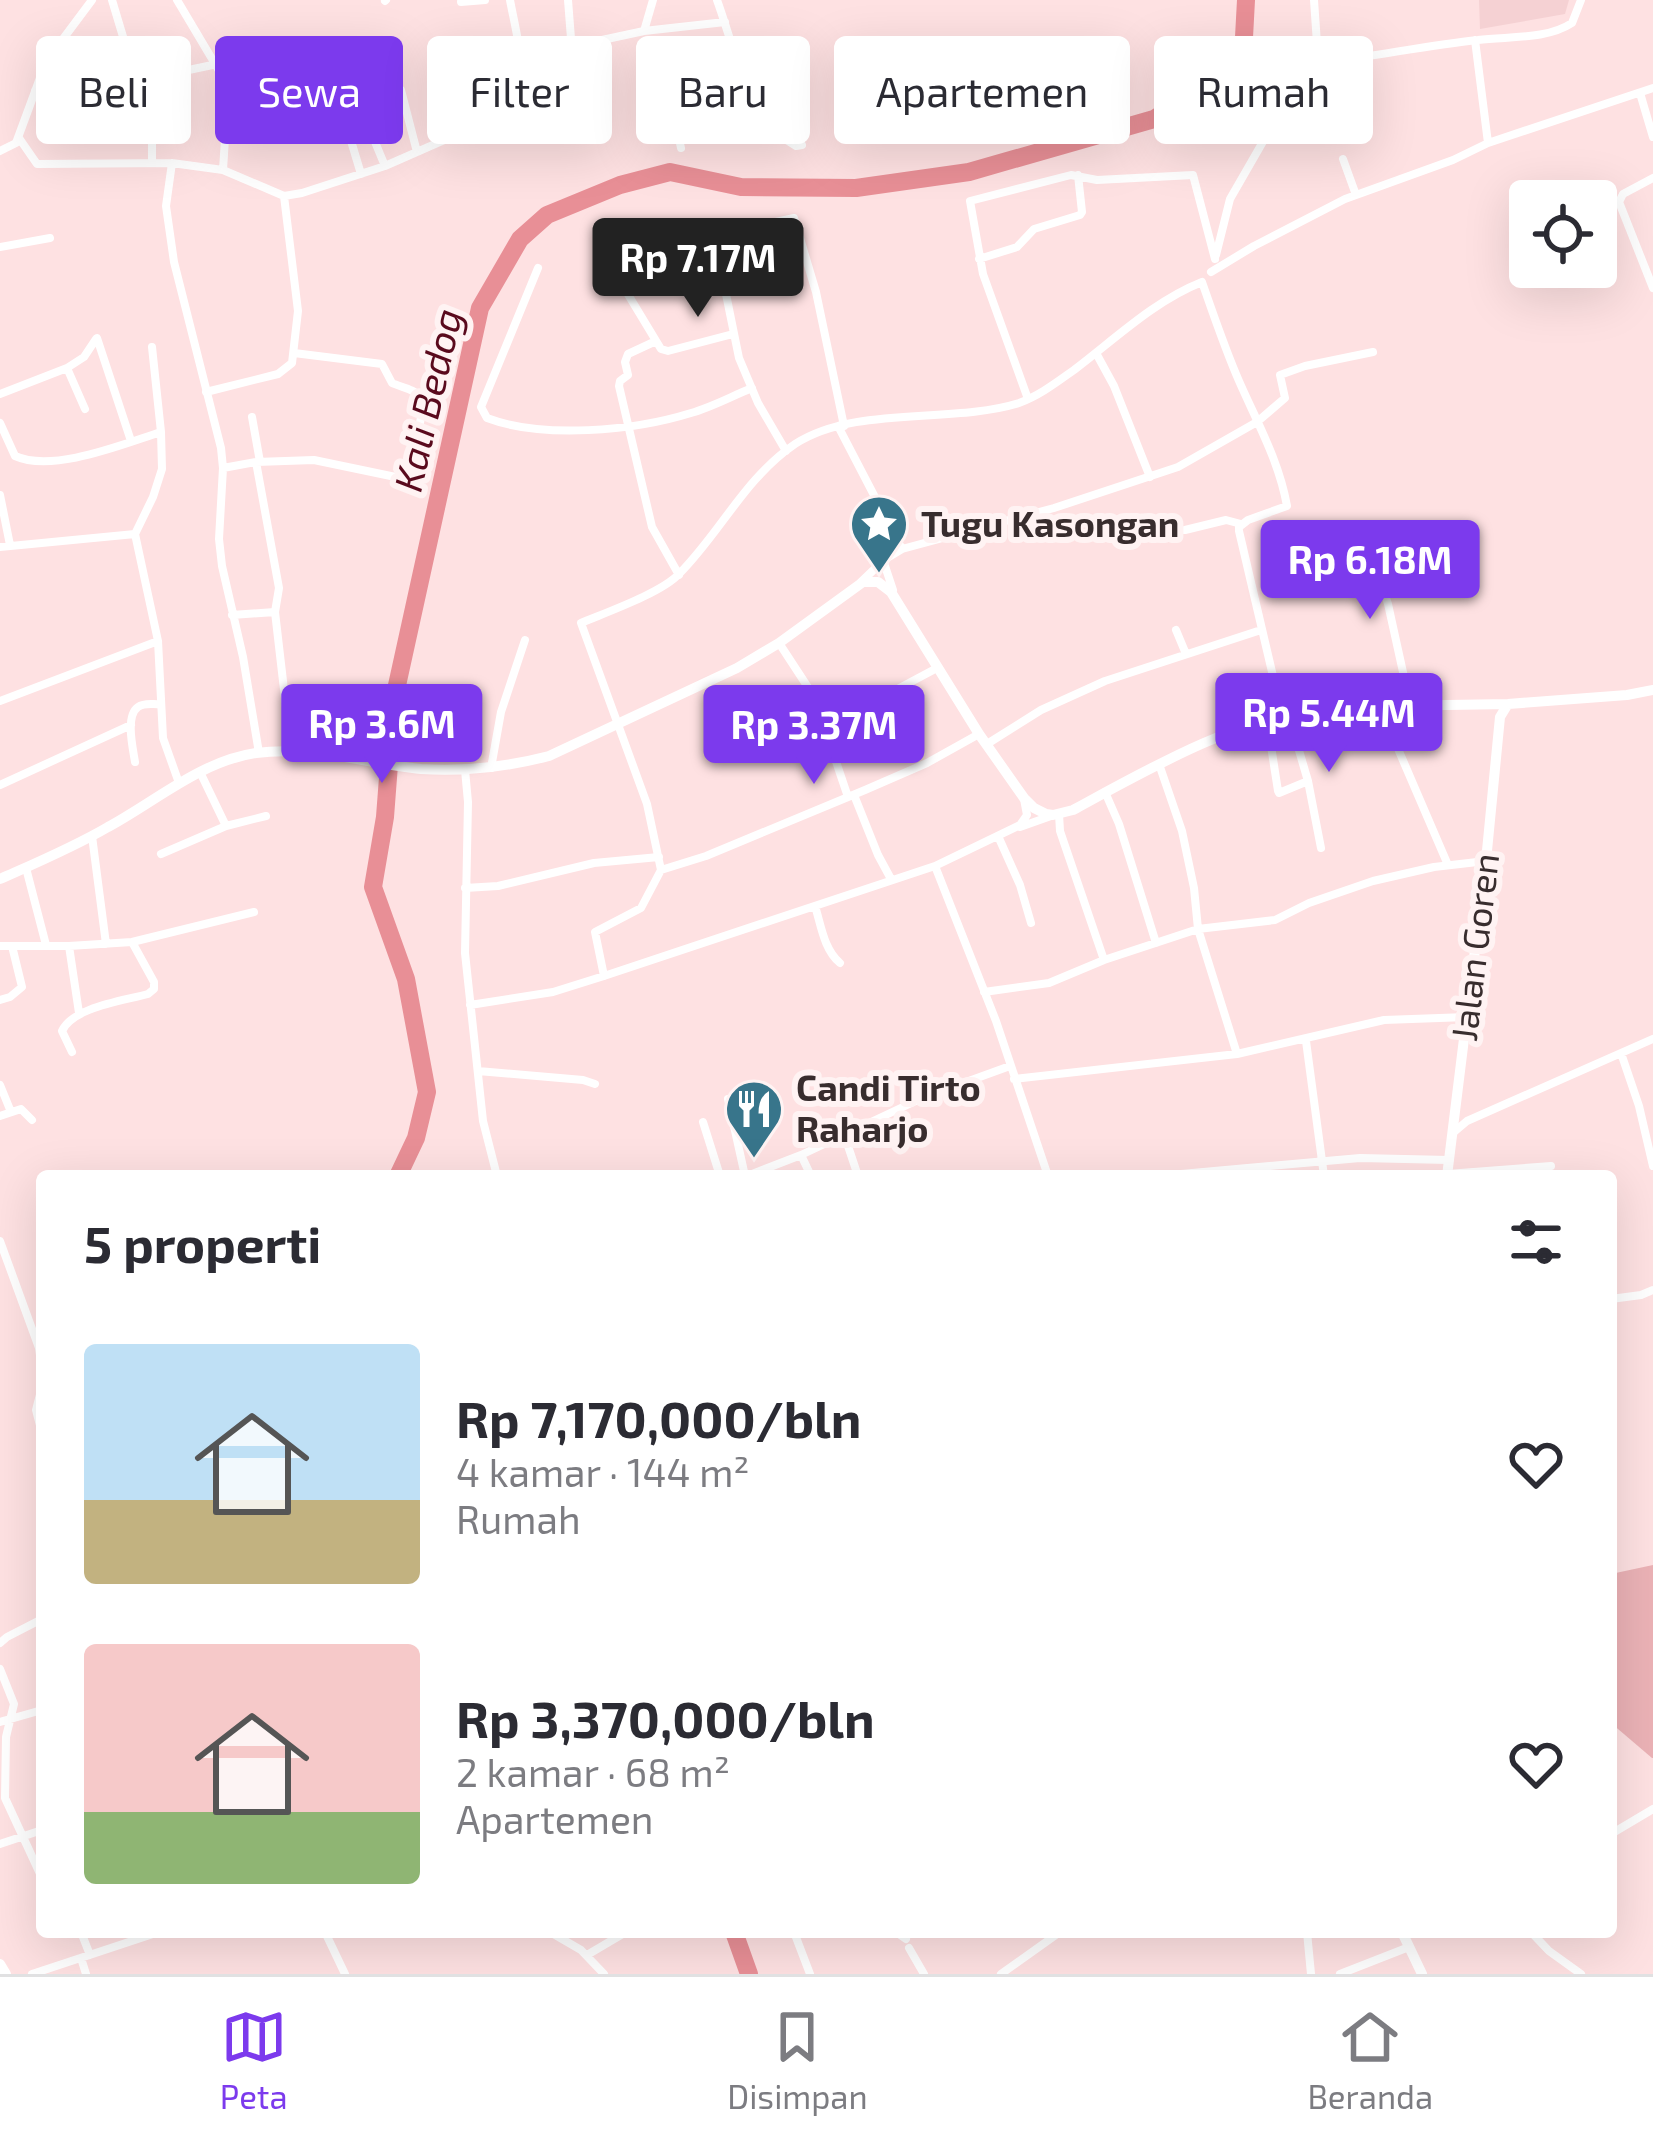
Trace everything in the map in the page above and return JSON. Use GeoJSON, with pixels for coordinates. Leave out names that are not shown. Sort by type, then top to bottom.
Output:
{"type":"FeatureCollection","features":[{"type":"Feature","properties":{"kind":"main road"},"geometry":{"type":"LineString","coordinates":[[0,879],[92,836],[179,783],[239,756],[291,750],[465,770],[518,764],[560,751],[717,679],[779,643],[863,582],[878,582],[898,603],[1024,798],[1034,808],[1056,815],[1159,764],[1288,713],[1326,707],[1508,704],[1653,690]]}},
{"type":"Feature","properties":{"kind":"main road","name":"Jalan Goren"},"geometry":{"type":"LineString","coordinates":[[1448,1170],[1500,718],[1508,704]]}},
{"type":"Feature","properties":{"kind":"main road"},"geometry":{"type":"LineString","coordinates":[[1492,705],[1500,718]]}},
{"type":"Feature","properties":{"kind":"main road"},"geometry":{"type":"LineString","coordinates":[[1406,1938],[1422,1974]]}},
{"type":"Feature","properties":{"kind":"main road"},"geometry":{"type":"LineString","coordinates":[[0,1964],[5,1974]]}},
{"type":"Feature","properties":{"kind":"street"},"geometry":{"type":"LineString","coordinates":[[0,151],[19,138],[51,55],[92,0]]}},
{"type":"Feature","properties":{"kind":"street"},"geometry":{"type":"LineString","coordinates":[[112,0],[123,36]]}},
{"type":"Feature","properties":{"kind":"street"},"geometry":{"type":"LineString","coordinates":[[177,0],[215,61]]}},
{"type":"Feature","properties":{"kind":"street"},"geometry":{"type":"LineString","coordinates":[[460,2],[485,0]]}},
{"type":"Feature","properties":{"kind":"street"},"geometry":{"type":"LineString","coordinates":[[510,0],[516,36]]}},
{"type":"Feature","properties":{"kind":"street"},"geometry":{"type":"LineString","coordinates":[[568,0],[572,36]]}},
{"type":"Feature","properties":{"kind":"street"},"geometry":{"type":"LineString","coordinates":[[644,31],[653,0]]}},
{"type":"Feature","properties":{"kind":"street"},"geometry":{"type":"LineString","coordinates":[[717,0],[730,36]]}},
{"type":"Feature","properties":{"kind":"street"},"geometry":{"type":"LineString","coordinates":[[1314,0],[1316,36]]}},
{"type":"Feature","properties":{"kind":"street"},"geometry":{"type":"LineString","coordinates":[[1373,55],[1564,28],[1572,22],[1581,0]]}},
{"type":"Feature","properties":{"kind":"street"},"geometry":{"type":"LineString","coordinates":[[612,36],[725,22]]}},
{"type":"Feature","properties":{"kind":"street"},"geometry":{"type":"LineString","coordinates":[[1475,40],[1488,143]]}},
{"type":"Feature","properties":{"kind":"street"},"geometry":{"type":"LineString","coordinates":[[604,976],[595,932],[641,908],[661,870],[647,803],[581,623],[679,575],[744,491],[808,437],[841,426],[1028,399],[1211,272],[1356,195],[1529,127],[1653,88]]}},
{"type":"Feature","properties":{"kind":"street"},"geometry":{"type":"LineString","coordinates":[[1640,92],[1653,137]]}},
{"type":"Feature","properties":{"kind":"street"},"geometry":{"type":"LineString","coordinates":[[403,98],[417,152]]}},
{"type":"Feature","properties":{"kind":"street"},"geometry":{"type":"LineString","coordinates":[[19,138],[37,164],[152,162],[223,170],[284,196],[362,174],[436,144]]}},
{"type":"Feature","properties":{"kind":"street"},"geometry":{"type":"LineString","coordinates":[[152,144],[152,162]]}},
{"type":"Feature","properties":{"kind":"street"},"geometry":{"type":"LineString","coordinates":[[223,170],[224,144]]}},
{"type":"Feature","properties":{"kind":"street"},"geometry":{"type":"LineString","coordinates":[[352,144],[362,174]]}},
{"type":"Feature","properties":{"kind":"street"},"geometry":{"type":"LineString","coordinates":[[376,144],[385,166]]}},
{"type":"Feature","properties":{"kind":"street"},"geometry":{"type":"LineString","coordinates":[[680,144],[681,148]]}},
{"type":"Feature","properties":{"kind":"street"},"geometry":{"type":"LineString","coordinates":[[792,144],[802,145]]}},
{"type":"Feature","properties":{"kind":"street"},"geometry":{"type":"LineString","coordinates":[[1211,272],[1230,199],[1262,144]]}},
{"type":"Feature","properties":{"kind":"street"},"geometry":{"type":"LineString","coordinates":[[1343,159],[1356,195]]}},
{"type":"Feature","properties":{"kind":"street"},"geometry":{"type":"LineString","coordinates":[[172,164],[167,224],[218,436],[223,468],[219,539],[225,592],[243,657],[260,753]]}},
{"type":"Feature","properties":{"kind":"street"},"geometry":{"type":"LineString","coordinates":[[1028,399],[979,259],[970,201],[1078,176],[1097,180],[1193,175],[1215,259]]}},
{"type":"Feature","properties":{"kind":"street"},"geometry":{"type":"LineString","coordinates":[[979,259],[1017,247],[1034,229],[1080,215],[1078,176]]}},
{"type":"Feature","properties":{"kind":"street"},"geometry":{"type":"LineString","coordinates":[[1653,178],[1623,194],[1619,202],[1653,287]]}},
{"type":"Feature","properties":{"kind":"street"},"geometry":{"type":"LineString","coordinates":[[206,392],[284,372],[292,363],[298,310],[284,196]]}},
{"type":"Feature","properties":{"kind":"street"},"geometry":{"type":"LineString","coordinates":[[786,451],[752,388],[733,334],[715,238],[794,218],[816,292],[841,426],[902,549]]}},
{"type":"Feature","properties":{"kind":"street"},"geometry":{"type":"LineString","coordinates":[[0,247],[50,238]]}},
{"type":"Feature","properties":{"kind":"street"},"geometry":{"type":"LineString","coordinates":[[609,263],[662,349],[733,334]]}},
{"type":"Feature","properties":{"kind":"street"},"geometry":{"type":"LineString","coordinates":[[538,268],[481,406],[493,421],[568,430],[629,426],[689,414],[752,388]]}},
{"type":"Feature","properties":{"kind":"street"},"geometry":{"type":"LineString","coordinates":[[1185,530],[1226,520],[1241,524],[1287,506],[1278,467],[1227,353],[1202,282]]}},
{"type":"Feature","properties":{"kind":"street"},"geometry":{"type":"LineString","coordinates":[[0,394],[67,368],[84,357],[97,338],[131,441]]}},
{"type":"Feature","properties":{"kind":"street"},"geometry":{"type":"LineString","coordinates":[[656,340],[630,352],[628,375],[619,386],[652,527],[679,575]]}},
{"type":"Feature","properties":{"kind":"street"},"geometry":{"type":"LineString","coordinates":[[152,347],[162,469],[135,534],[158,641],[164,738],[179,783]]}},
{"type":"Feature","properties":{"kind":"street"},"geometry":{"type":"LineString","coordinates":[[856,585],[902,549],[1054,508],[1192,460],[1258,422],[1284,401],[1280,375],[1372,352]]}},
{"type":"Feature","properties":{"kind":"street"},"geometry":{"type":"LineString","coordinates":[[223,468],[314,460],[406,478],[422,413],[415,392],[392,383],[382,364],[295,353]]}},
{"type":"Feature","properties":{"kind":"street"},"geometry":{"type":"LineString","coordinates":[[1096,353],[1150,477]]}},
{"type":"Feature","properties":{"kind":"street"},"geometry":{"type":"LineString","coordinates":[[67,368],[85,410]]}},
{"type":"Feature","properties":{"kind":"street"},"geometry":{"type":"LineString","coordinates":[[252,417],[279,589],[275,612],[291,750]]}},
{"type":"Feature","properties":{"kind":"street"},"geometry":{"type":"LineString","coordinates":[[0,423],[3,439],[15,456],[27,461],[64,459],[161,432]]}},
{"type":"Feature","properties":{"kind":"street"},"geometry":{"type":"LineString","coordinates":[[0,495],[5,546],[135,534]]}},
{"type":"Feature","properties":{"kind":"street"},"geometry":{"type":"LineString","coordinates":[[1241,524],[1261,631],[1280,706],[1288,713],[1309,781],[1321,848]]}},
{"type":"Feature","properties":{"kind":"street"},"geometry":{"type":"LineString","coordinates":[[1364,530],[1388,604],[1410,704]]}},
{"type":"Feature","properties":{"kind":"street"},"geometry":{"type":"LineString","coordinates":[[886,558],[884,567],[898,603]]}},
{"type":"Feature","properties":{"kind":"street"},"geometry":{"type":"LineString","coordinates":[[232,615],[275,612]]}},
{"type":"Feature","properties":{"kind":"street"},"geometry":{"type":"LineString","coordinates":[[1176,630],[1186,654]]}},
{"type":"Feature","properties":{"kind":"street"},"geometry":{"type":"LineString","coordinates":[[661,870],[706,856],[983,740],[1105,681],[1261,631]]}},
{"type":"Feature","properties":{"kind":"street"},"geometry":{"type":"LineString","coordinates":[[491,768],[501,712],[525,640]]}},
{"type":"Feature","properties":{"kind":"street"},"geometry":{"type":"LineString","coordinates":[[0,701],[158,641]]}},
{"type":"Feature","properties":{"kind":"street"},"geometry":{"type":"LineString","coordinates":[[779,643],[832,724]]}},
{"type":"Feature","properties":{"kind":"street"},"geometry":{"type":"LineString","coordinates":[[891,879],[825,729],[937,668]]}},
{"type":"Feature","properties":{"kind":"street"},"geometry":{"type":"LineString","coordinates":[[135,762],[131,725],[137,707],[161,704]]}},
{"type":"Feature","properties":{"kind":"street"},"geometry":{"type":"LineString","coordinates":[[1379,705],[1448,865]]}},
{"type":"Feature","properties":{"kind":"street"},"geometry":{"type":"LineString","coordinates":[[1267,720],[1280,793],[1309,781]]}},
{"type":"Feature","properties":{"kind":"street"},"geometry":{"type":"LineString","coordinates":[[0,784],[131,725]]}},
{"type":"Feature","properties":{"kind":"street"},"geometry":{"type":"LineString","coordinates":[[1159,764],[1181,831],[1198,929],[1237,1054]]}},
{"type":"Feature","properties":{"kind":"street"},"geometry":{"type":"LineString","coordinates":[[465,770],[465,953],[483,1121],[495,1170]]}},
{"type":"Feature","properties":{"kind":"street"},"geometry":{"type":"LineString","coordinates":[[200,772],[226,826]]}},
{"type":"Feature","properties":{"kind":"street"},"geometry":{"type":"LineString","coordinates":[[1105,792],[1156,943]]}},
{"type":"Feature","properties":{"kind":"street"},"geometry":{"type":"LineString","coordinates":[[470,1005],[553,992],[935,866],[1025,820],[1024,798]]}},
{"type":"Feature","properties":{"kind":"street"},"geometry":{"type":"LineString","coordinates":[[1012,829],[1056,815],[1104,960]]}},
{"type":"Feature","properties":{"kind":"street"},"geometry":{"type":"LineString","coordinates":[[161,854],[226,826],[266,816]]}},
{"type":"Feature","properties":{"kind":"street"},"geometry":{"type":"LineString","coordinates":[[92,836],[106,944]]}},
{"type":"Feature","properties":{"kind":"street"},"geometry":{"type":"LineString","coordinates":[[998,836],[1031,923]]}},
{"type":"Feature","properties":{"kind":"street"},"geometry":{"type":"LineString","coordinates":[[464,888],[498,886],[594,863],[659,857]]}},
{"type":"Feature","properties":{"kind":"street"},"geometry":{"type":"LineString","coordinates":[[984,992],[1049,983],[1198,929],[1275,920],[1372,881],[1486,861]]}},
{"type":"Feature","properties":{"kind":"street"},"geometry":{"type":"LineString","coordinates":[[935,866],[1046,1170]]}},
{"type":"Feature","properties":{"kind":"street"},"geometry":{"type":"LineString","coordinates":[[26,868],[46,945]]}},
{"type":"Feature","properties":{"kind":"street"},"geometry":{"type":"LineString","coordinates":[[814,906],[827,947],[839,963]]}},
{"type":"Feature","properties":{"kind":"street"},"geometry":{"type":"LineString","coordinates":[[0,946],[132,942],[254,912]]}},
{"type":"Feature","properties":{"kind":"street"},"geometry":{"type":"LineString","coordinates":[[72,1052],[62,1029],[68,1021],[154,989],[132,942]]}},
{"type":"Feature","properties":{"kind":"street"},"geometry":{"type":"LineString","coordinates":[[0,1000],[22,988],[12,946]]}},
{"type":"Feature","properties":{"kind":"street"},"geometry":{"type":"LineString","coordinates":[[69,946],[80,1013]]}},
{"type":"Feature","properties":{"kind":"street"},"geometry":{"type":"LineString","coordinates":[[1014,1079],[1237,1054],[1384,1020],[1467,1018]]}},
{"type":"Feature","properties":{"kind":"street"},"geometry":{"type":"LineString","coordinates":[[1453,1134],[1467,1120],[1653,1039]]}},
{"type":"Feature","properties":{"kind":"street"},"geometry":{"type":"LineString","coordinates":[[1306,1040],[1324,1170]]}},
{"type":"Feature","properties":{"kind":"street"},"geometry":{"type":"LineString","coordinates":[[1621,1053],[1640,1106],[1653,1166]]}},
{"type":"Feature","properties":{"kind":"street"},"geometry":{"type":"LineString","coordinates":[[762,1170],[922,1098],[1010,1066]]}},
{"type":"Feature","properties":{"kind":"street"},"geometry":{"type":"LineString","coordinates":[[478,1071],[595,1084]]}},
{"type":"Feature","properties":{"kind":"street"},"geometry":{"type":"LineString","coordinates":[[0,1085],[5,1114],[21,1109],[32,1120]]}},
{"type":"Feature","properties":{"kind":"street"},"geometry":{"type":"LineString","coordinates":[[728,1099],[745,1170]]}},
{"type":"Feature","properties":{"kind":"street"},"geometry":{"type":"LineString","coordinates":[[1456,1109],[1467,1120]]}},
{"type":"Feature","properties":{"kind":"street"},"geometry":{"type":"LineString","coordinates":[[703,1122],[718,1170]]}},
{"type":"Feature","properties":{"kind":"street"},"geometry":{"type":"LineString","coordinates":[[844,1134],[856,1170]]}},
{"type":"Feature","properties":{"kind":"street"},"geometry":{"type":"LineString","coordinates":[[801,1155],[809,1170]]}},
{"type":"Feature","properties":{"kind":"street"},"geometry":{"type":"LineString","coordinates":[[1229,1170],[1360,1158],[1448,1170],[1551,1166]]}},
{"type":"Feature","properties":{"kind":"street"},"geometry":{"type":"LineString","coordinates":[[0,1241],[36,1336]]}},
{"type":"Feature","properties":{"kind":"street"},"geometry":{"type":"LineString","coordinates":[[1617,1298],[1653,1290]]}},
{"type":"Feature","properties":{"kind":"street"},"geometry":{"type":"LineString","coordinates":[[0,1643],[36,1621]]}},
{"type":"Feature","properties":{"kind":"street"},"geometry":{"type":"LineString","coordinates":[[0,1669],[14,1704],[5,1720],[5,1798],[36,1865]]}},
{"type":"Feature","properties":{"kind":"street"},"geometry":{"type":"LineString","coordinates":[[5,1720],[36,1712]]}},
{"type":"Feature","properties":{"kind":"street"},"geometry":{"type":"LineString","coordinates":[[1617,1830],[1653,1809]]}},
{"type":"Feature","properties":{"kind":"street"},"geometry":{"type":"LineString","coordinates":[[0,1844],[36,1833]]}},
{"type":"Feature","properties":{"kind":"street"},"geometry":{"type":"LineString","coordinates":[[82,1938],[86,1974]]}},
{"type":"Feature","properties":{"kind":"street"},"geometry":{"type":"LineString","coordinates":[[32,1974],[140,1938]]}},
{"type":"Feature","properties":{"kind":"street"},"geometry":{"type":"LineString","coordinates":[[328,1938],[345,1974]]}},
{"type":"Feature","properties":{"kind":"street"},"geometry":{"type":"LineString","coordinates":[[559,1938],[604,1974]]}},
{"type":"Feature","properties":{"kind":"street"},"geometry":{"type":"LineString","coordinates":[[586,1955],[616,1938]]}},
{"type":"Feature","properties":{"kind":"street"},"geometry":{"type":"LineString","coordinates":[[796,1938],[809,1974]]}},
{"type":"Feature","properties":{"kind":"street"},"geometry":{"type":"LineString","coordinates":[[902,1938],[924,1974]]}},
{"type":"Feature","properties":{"kind":"street"},"geometry":{"type":"LineString","coordinates":[[1000,1974],[1051,1938]]}},
{"type":"Feature","properties":{"kind":"street"},"geometry":{"type":"LineString","coordinates":[[1308,1938],[1311,1974]]}},
{"type":"Feature","properties":{"kind":"street"},"geometry":{"type":"LineString","coordinates":[[1537,1938],[1581,1974]]}},
{"type":"Feature","properties":{"kind":"street"},"geometry":{"type":"LineString","coordinates":[[1340,1974],[1409,1947]]}},
{"type":"Feature","properties":{"kind":"shaded area"},"geometry":{"type":"Polygon","coordinates":[[[1479,0],[1569,0],[1565,14],[1480,29],[1479,0]]]}},
{"type":"Feature","properties":{"kind":"shaded area"},"geometry":{"type":"Polygon","coordinates":[[[1653,1565],[1653,1758],[1617,1728],[1617,1573],[1653,1565]]]}},
{"type":"Feature","properties":{"kind":"waterway","name":"Kali Bedog"},"geometry":{"type":"LineString","coordinates":[[401,1170],[416,1138],[427,1092],[406,979],[373,887],[385,817],[394,699],[480,308],[520,239],[547,215],[620,185],[670,172],[741,187],[856,188],[969,172],[1154,119],[1243,56],[1246,0]]}},
{"type":"Feature","properties":{"kind":"waterway","name":"Kali Bedog"},"geometry":{"type":"LineString","coordinates":[[736,1938],[749,1974]]}},
{"type":"Feature","properties":{"kind":"place","name":"Tugu Kasongan"},"geometry":{"type":"Point","coordinates":[879,575]}},
{"type":"Feature","properties":{"kind":"place","name":"Candi Tirto Raharjo"},"geometry":{"type":"Point","coordinates":[754,1160]}}]}
